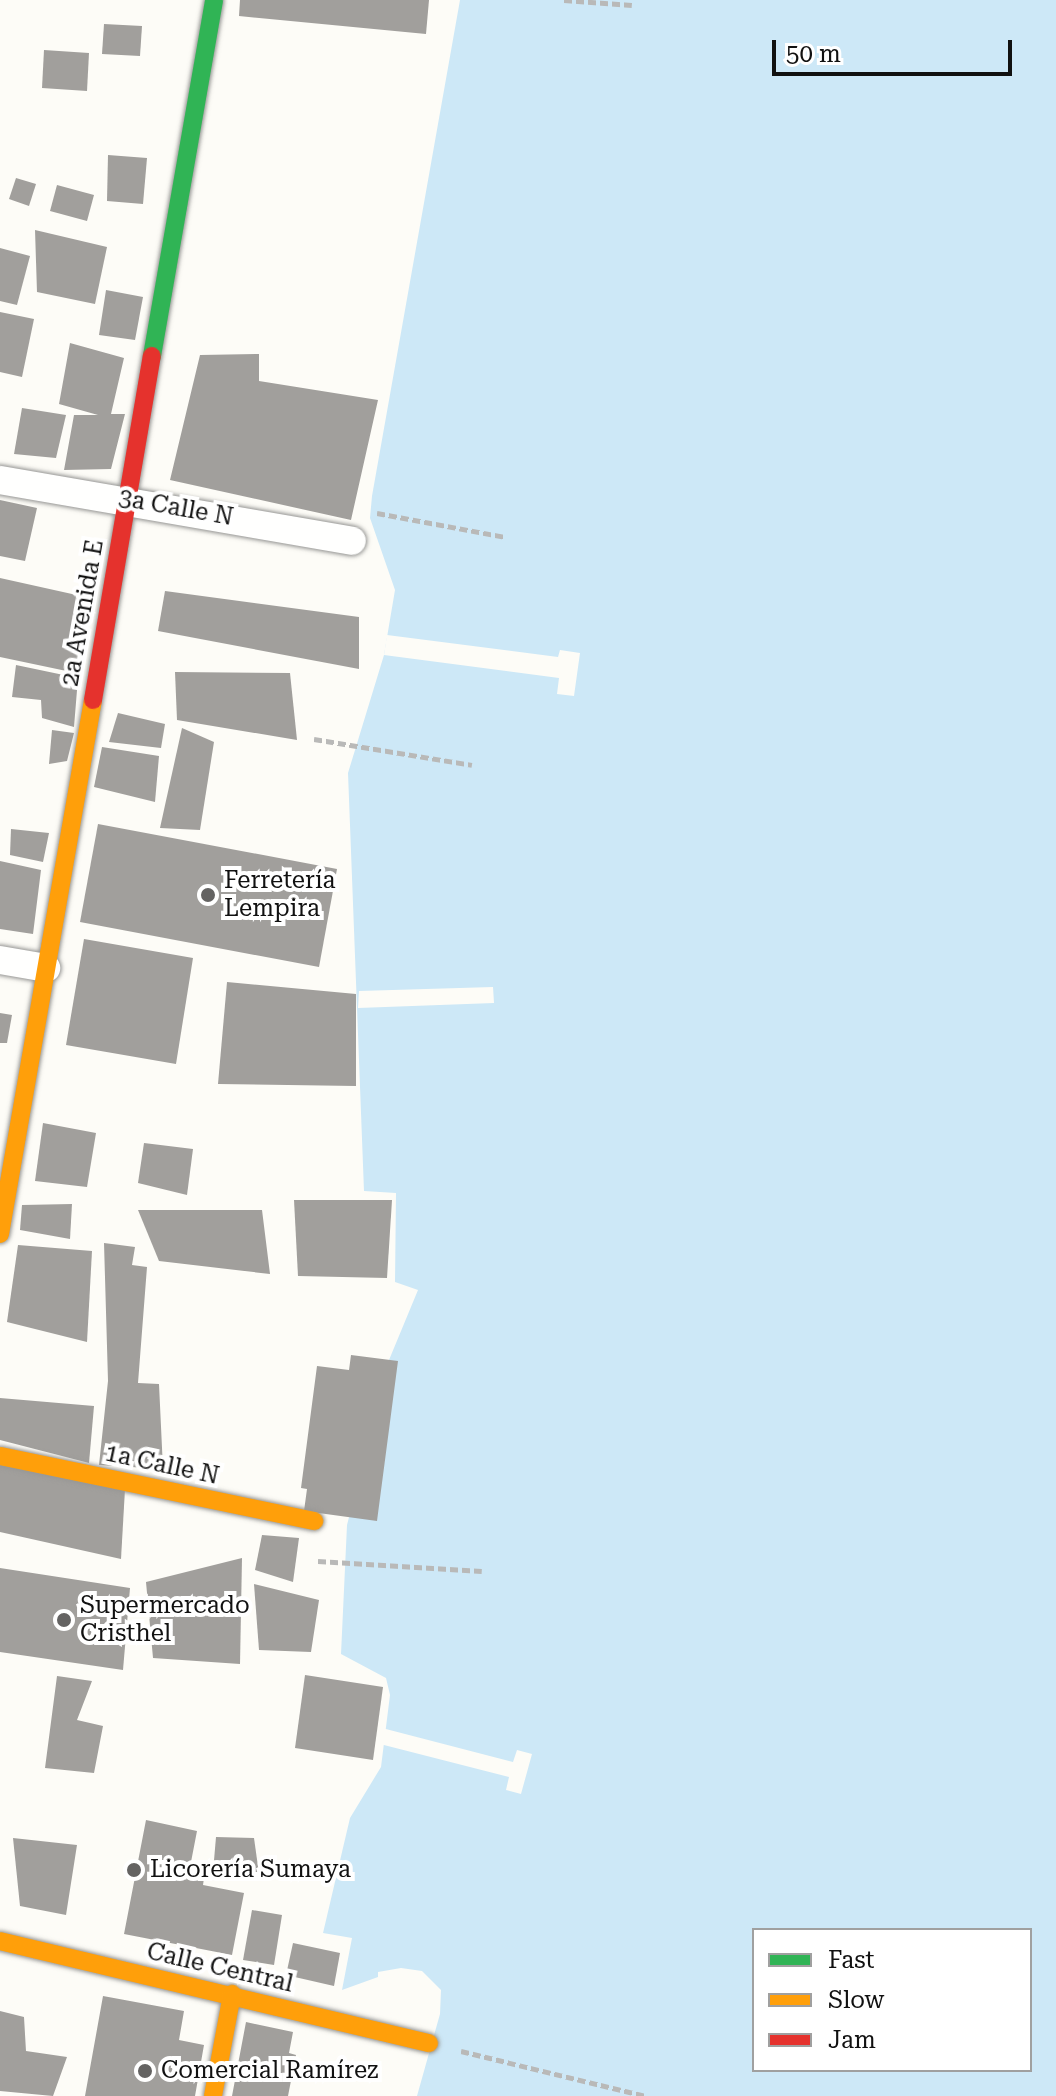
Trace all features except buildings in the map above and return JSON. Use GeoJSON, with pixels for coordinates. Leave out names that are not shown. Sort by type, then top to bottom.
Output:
{"type":"FeatureCollection","features":[{"type":"Feature","properties":{"kind":"street","name":"2a Avenida E"},"geometry":{"type":"LineString","coordinates":[[0,1234],[214,0]]}},
{"type":"Feature","properties":{"kind":"street","name":"3a Calle N"},"geometry":{"type":"LineString","coordinates":[[0,480],[127,498],[352,541]]}},
{"type":"Feature","properties":{"kind":"street"},"geometry":{"type":"LineString","coordinates":[[0,960],[46,968]]}},
{"type":"Feature","properties":{"kind":"street","name":"1a Calle N"},"geometry":{"type":"LineString","coordinates":[[0,1456],[314,1521]]}},
{"type":"Feature","properties":{"kind":"street","name":"Calle Central"},"geometry":{"type":"LineString","coordinates":[[0,1941],[429,2043]]}},
{"type":"Feature","properties":{"kind":"street"},"geometry":{"type":"LineString","coordinates":[[213,2096],[232,1994]]}},
{"type":"Feature","properties":{"kind":"path"},"geometry":{"type":"LineString","coordinates":[[564,0],[632,5]]}},
{"type":"Feature","properties":{"kind":"path"},"geometry":{"type":"LineString","coordinates":[[377,513],[505,537]]}},
{"type":"Feature","properties":{"kind":"path"},"geometry":{"type":"LineString","coordinates":[[314,739],[472,765]]}},
{"type":"Feature","properties":{"kind":"path"},"geometry":{"type":"LineString","coordinates":[[318,1561],[482,1571]]}},
{"type":"Feature","properties":{"kind":"path"},"geometry":{"type":"LineString","coordinates":[[429,2043],[645,2096]]}},
{"type":"Feature","properties":{"kind":"water"},"geometry":{"type":"Polygon","coordinates":[[[460,0],[1056,0],[1056,2096],[417,2096],[440,2014],[441,1990],[422,1971],[401,1968],[378,1972],[378,1977],[342,1990],[352,1938],[323,1933],[350,1818],[381,1767],[390,1695],[386,1678],[341,1654],[347,1525],[389,1360],[418,1290],[395,1282],[396,1193],[364,1191],[348,773],[384,655],[395,590],[370,518],[460,0]]]}},
{"type":"Feature","properties":{"kind":"pier"},"geometry":{"type":"Polygon","coordinates":[[[387,635],[558,657],[560,650],[580,653],[574,696],[557,694],[559,678],[384,655],[387,635]]]}},
{"type":"Feature","properties":{"kind":"pier"},"geometry":{"type":"Polygon","coordinates":[[[493,987],[494,1003],[358,1008],[359,991],[493,987]]]}},
{"type":"Feature","properties":{"kind":"pier"},"geometry":{"type":"Polygon","coordinates":[[[382,1728],[513,1762],[517,1750],[532,1754],[521,1794],[506,1790],[509,1777],[380,1744],[382,1728]]]}},
{"type":"Feature","properties":{"kind":"traffic: fast"},"geometry":{"type":"LineString","coordinates":[[152,356],[214,0]]}},
{"type":"Feature","properties":{"kind":"traffic: slow"},"geometry":{"type":"LineString","coordinates":[[0,1234],[93,700]]}},
{"type":"Feature","properties":{"kind":"traffic: slow"},"geometry":{"type":"LineString","coordinates":[[0,1456],[314,1521]]}},
{"type":"Feature","properties":{"kind":"traffic: slow"},"geometry":{"type":"LineString","coordinates":[[0,1941],[429,2043]]}},
{"type":"Feature","properties":{"kind":"traffic: slow"},"geometry":{"type":"LineString","coordinates":[[213,2096],[232,1994]]}},
{"type":"Feature","properties":{"kind":"traffic: jam"},"geometry":{"type":"LineString","coordinates":[[93,700],[152,356]]}},
{"type":"Feature","properties":{"kind":"place","name":"Ferretería Lempira"},"geometry":{"type":"Point","coordinates":[208,895]}},
{"type":"Feature","properties":{"kind":"place","name":"Supermercado Cristhel"},"geometry":{"type":"Point","coordinates":[64,1620]}},
{"type":"Feature","properties":{"kind":"place","name":"Licorería Sumaya"},"geometry":{"type":"Point","coordinates":[134,1870]}},
{"type":"Feature","properties":{"kind":"place","name":"Comercial Ramírez"},"geometry":{"type":"Point","coordinates":[145,2071]}}]}
